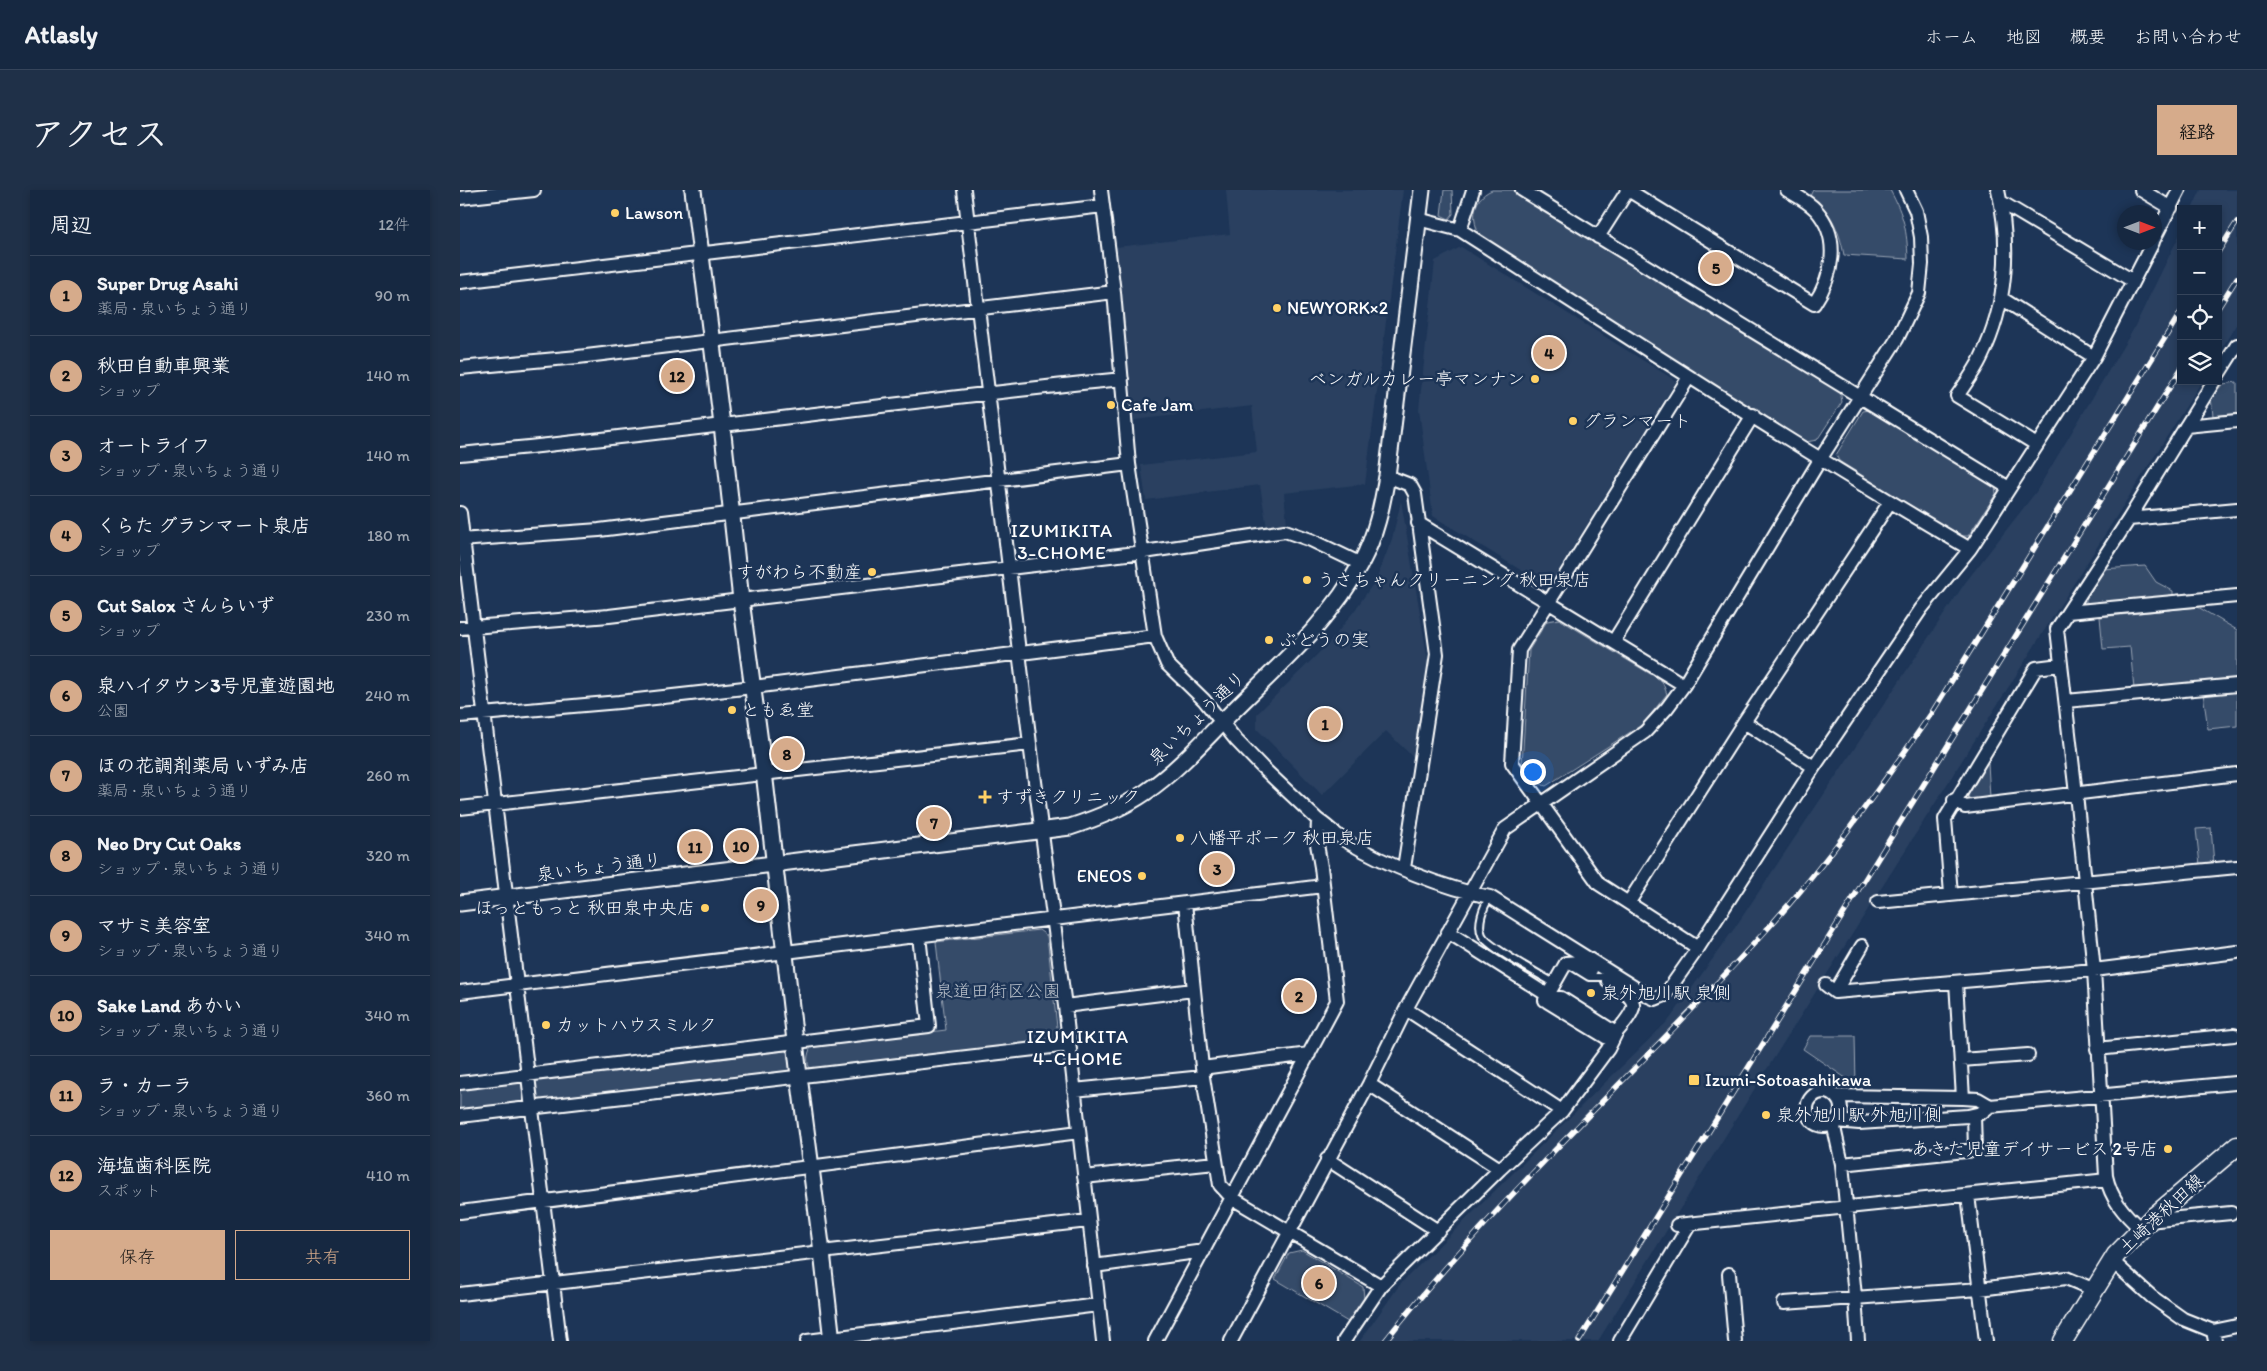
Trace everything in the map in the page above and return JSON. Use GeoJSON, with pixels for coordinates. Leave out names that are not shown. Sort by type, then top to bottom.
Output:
{"type":"FeatureCollection","features":[{"type":"Feature","properties":{"kind":"main road","name":"土崎港秋田線"},"geometry":{"type":"LineString","coordinates":[[2064,1341],[2112,1261],[2145,1225],[2237,1146]]}},
{"type":"Feature","properties":{"kind":"street"},"geometry":{"type":"LineString","coordinates":[[460,198],[534,190]]}},
{"type":"Feature","properties":{"kind":"street"},"geometry":{"type":"LineString","coordinates":[[693,190],[741,600],[764,772],[832,1340]]}},
{"type":"Feature","properties":{"kind":"street"},"geometry":{"type":"LineString","coordinates":[[964,190],[1030,744],[1054,920],[1103,1341]]}},
{"type":"Feature","properties":{"kind":"street"},"geometry":{"type":"LineString","coordinates":[[1101,190],[1114,292],[1130,464],[1155,636],[1167,664],[1204,700],[1236,740],[1262,768],[1318,820],[1345,840],[1404,868],[1488,900],[1655,999],[1665,995],[1698,948],[1814,767],[1921,608],[1970,549],[2094,357],[2149,250]]}},
{"type":"Feature","properties":{"kind":"street","name":"泉いちょう通り"},"geometry":{"type":"LineString","coordinates":[[460,903],[1070,827],[1096,819],[1125,806],[1148,791],[1204,742],[1331,609],[1361,564],[1372,540],[1381,512],[1387,476],[1422,190]]}},
{"type":"Feature","properties":{"kind":"street"},"geometry":{"type":"LineString","coordinates":[[1460,230],[1473,190]]}},
{"type":"Feature","properties":{"kind":"street"},"geometry":{"type":"LineString","coordinates":[[1522,190],[2009,488]]}},
{"type":"Feature","properties":{"kind":"street"},"geometry":{"type":"LineString","coordinates":[[1598,237],[1628,190],[1814,304],[1824,289],[1830,269],[1833,247],[1828,226],[1815,208],[1787,190]]}},
{"type":"Feature","properties":{"kind":"street"},"geometry":{"type":"LineString","coordinates":[[1231,1341],[1327,1159],[1369,1084],[1406,1009],[1505,829],[1645,732],[1667,708],[1684,685],[1821,458],[1897,339],[1919,293],[1922,264],[1921,237],[1916,211],[1906,190]]}},
{"type":"Feature","properties":{"kind":"street"},"geometry":{"type":"LineString","coordinates":[[2140,190],[2171,208]]}},
{"type":"Feature","properties":{"kind":"street"},"geometry":{"type":"LineString","coordinates":[[2162,225],[2178,190]]}},
{"type":"Feature","properties":{"kind":"street"},"geometry":{"type":"LineString","coordinates":[[2000,196],[2133,281]]}},
{"type":"Feature","properties":{"kind":"street"},"geometry":{"type":"LineString","coordinates":[[2000,196],[2006,234],[2002,298],[1982,356],[1957,396],[2037,445]]}},
{"type":"Feature","properties":{"kind":"street"},"geometry":{"type":"LineString","coordinates":[[460,282],[1103,206]]}},
{"type":"Feature","properties":{"kind":"street"},"geometry":{"type":"LineString","coordinates":[[1418,219],[1460,230],[1689,377],[1890,502],[1970,549]]}},
{"type":"Feature","properties":{"kind":"street"},"geometry":{"type":"LineString","coordinates":[[460,368],[578,357],[1114,292]]}},
{"type":"Feature","properties":{"kind":"street"},"geometry":{"type":"LineString","coordinates":[[2002,298],[2094,357]]}},
{"type":"Feature","properties":{"kind":"street"},"geometry":{"type":"LineString","coordinates":[[2222,369],[2237,345]]}},
{"type":"Feature","properties":{"kind":"street"},"geometry":{"type":"LineString","coordinates":[[1689,377],[1518,650],[1512,763],[1599,884],[1698,948]]}},
{"type":"Feature","properties":{"kind":"street"},"geometry":{"type":"LineString","coordinates":[[460,454],[588,442],[988,392],[1122,378]]}},
{"type":"Feature","properties":{"kind":"street"},"geometry":{"type":"LineString","coordinates":[[2212,385],[2129,519],[2057,629],[2094,970],[2097,1049],[2107,1180],[2121,1209],[2145,1225],[2231,1213]]}},
{"type":"Feature","properties":{"kind":"street"},"geometry":{"type":"LineString","coordinates":[[1614,642],[1752,415]]}},
{"type":"Feature","properties":{"kind":"street"},"geometry":{"type":"LineString","coordinates":[[2186,426],[2237,421]]}},
{"type":"Feature","properties":{"kind":"street"},"geometry":{"type":"LineString","coordinates":[[462,540],[599,530],[1130,464]]}},
{"type":"Feature","properties":{"kind":"street"},"geometry":{"type":"LineString","coordinates":[[1387,476],[1410,485],[1415,494],[1437,654],[1404,868]]}},
{"type":"Feature","properties":{"kind":"street"},"geometry":{"type":"LineString","coordinates":[[1629,902],[1744,722],[1890,502]]}},
{"type":"Feature","properties":{"kind":"street"},"geometry":{"type":"LineString","coordinates":[[2129,519],[2237,509]]}},
{"type":"Feature","properties":{"kind":"street"},"geometry":{"type":"LineString","coordinates":[[460,513],[560,1341]]}},
{"type":"Feature","properties":{"kind":"street"},"geometry":{"type":"LineString","coordinates":[[1418,523],[1684,685]]}},
{"type":"Feature","properties":{"kind":"street"},"geometry":{"type":"LineString","coordinates":[[460,628],[609,616],[1144,552],[1285,531],[1311,540],[1361,564]]}},
{"type":"Feature","properties":{"kind":"street"},"geometry":{"type":"LineString","coordinates":[[2068,612],[2237,596]]}},
{"type":"Feature","properties":{"kind":"street"},"geometry":{"type":"LineString","coordinates":[[460,716],[619,702],[753,687],[1155,636]]}},
{"type":"Feature","properties":{"kind":"street"},"geometry":{"type":"LineString","coordinates":[[1951,894],[1944,819],[2036,668],[2060,665]]}},
{"type":"Feature","properties":{"kind":"street"},"geometry":{"type":"LineString","coordinates":[[2066,702],[2237,685]]}},
{"type":"Feature","properties":{"kind":"street"},"geometry":{"type":"LineString","coordinates":[[1744,722],[1814,767]]}},
{"type":"Feature","properties":{"kind":"street"},"geometry":{"type":"LineString","coordinates":[[460,808],[764,772],[1030,744]]}},
{"type":"Feature","properties":{"kind":"street"},"geometry":{"type":"LineString","coordinates":[[1954,800],[1965,808],[2237,774]]}},
{"type":"Feature","properties":{"kind":"street"},"geometry":{"type":"LineString","coordinates":[[1155,1341],[1337,1002],[1317,844],[1318,820]]}},
{"type":"Feature","properties":{"kind":"street"},"geometry":{"type":"LineString","coordinates":[[1878,902],[2237,867]]}},
{"type":"Feature","properties":{"kind":"street"},"geometry":{"type":"LineString","coordinates":[[460,992],[1323,886]]}},
{"type":"Feature","properties":{"kind":"street"},"geometry":{"type":"LineString","coordinates":[[1344,1341],[1381,1286],[1562,1111],[1608,1049],[1614,1037],[1634,1009],[1634,1002],[1630,996],[1488,900]]}},
{"type":"Feature","properties":{"kind":"street"},"geometry":{"type":"LineString","coordinates":[[1185,903],[1202,1073],[1220,1185],[1232,1198],[1381,1286]]}},
{"type":"Feature","properties":{"kind":"street"},"geometry":{"type":"LineString","coordinates":[[1446,935],[1614,1037]]}},
{"type":"Feature","properties":{"kind":"street"},"geometry":{"type":"LineString","coordinates":[[460,1083],[929,1026],[919,936]]}},
{"type":"Feature","properties":{"kind":"street"},"geometry":{"type":"LineString","coordinates":[[1862,946],[1830,988],[1956,982],[2094,970],[2237,952]]}},
{"type":"Feature","properties":{"kind":"street"},"geometry":{"type":"LineString","coordinates":[[1548,998],[1554,983],[1566,963],[1579,962]]}},
{"type":"Feature","properties":{"kind":"street"},"geometry":{"type":"LineString","coordinates":[[1956,982],[1963,1098]]}},
{"type":"Feature","properties":{"kind":"street"},"geometry":{"type":"LineString","coordinates":[[1064,1006],[1193,990]]}},
{"type":"Feature","properties":{"kind":"street"},"geometry":{"type":"LineString","coordinates":[[1634,1002],[1648,996]]}},
{"type":"Feature","properties":{"kind":"street"},"geometry":{"type":"LineString","coordinates":[[1406,1009],[1562,1111]]}},
{"type":"Feature","properties":{"kind":"street"},"geometry":{"type":"LineString","coordinates":[[2097,1049],[2234,1035]]}},
{"type":"Feature","properties":{"kind":"street"},"geometry":{"type":"LineString","coordinates":[[460,1116],[1069,1045]]}},
{"type":"Feature","properties":{"kind":"street"},"geometry":{"type":"LineString","coordinates":[[1074,1090],[1202,1073],[1309,1054]]}},
{"type":"Feature","properties":{"kind":"street"},"geometry":{"type":"LineString","coordinates":[[1961,1060],[2028,1054]]}},
{"type":"Feature","properties":{"kind":"street"},"geometry":{"type":"LineString","coordinates":[[1369,1084],[1500,1169]]}},
{"type":"Feature","properties":{"kind":"street"},"geometry":{"type":"LineString","coordinates":[[1990,1106],[1978,1099],[1836,1096],[1828,1092],[1816,1093],[1808,1102],[1806,1108],[1809,1118],[1823,1126],[1835,1122],[1858,1123],[1971,1115],[1981,1113],[1990,1106],[2235,1084]]}},
{"type":"Feature","properties":{"kind":"street"},"geometry":{"type":"LineString","coordinates":[[1836,1096],[1842,1110],[1835,1122],[1842,1164],[1845,1208],[1856,1296],[1858,1341]]}},
{"type":"Feature","properties":{"kind":"street"},"geometry":{"type":"LineString","coordinates":[[2069,1098],[2084,1102],[2090,1106],[2102,1125]]}},
{"type":"Feature","properties":{"kind":"street"},"geometry":{"type":"LineString","coordinates":[[1842,1164],[1974,1150],[1971,1115]]}},
{"type":"Feature","properties":{"kind":"street"},"geometry":{"type":"LineString","coordinates":[[460,1212],[1079,1132]]}},
{"type":"Feature","properties":{"kind":"street"},"geometry":{"type":"LineString","coordinates":[[1327,1159],[1438,1231]]}},
{"type":"Feature","properties":{"kind":"street"},"geometry":{"type":"LineString","coordinates":[[1084,1177],[1216,1163]]}},
{"type":"Feature","properties":{"kind":"street"},"geometry":{"type":"LineString","coordinates":[[1620,1341],[1684,1224],[2107,1180]]}},
{"type":"Feature","properties":{"kind":"street"},"geometry":{"type":"LineString","coordinates":[[1968,1195],[1986,1341]]}},
{"type":"Feature","properties":{"kind":"street"},"geometry":{"type":"LineString","coordinates":[[460,1294],[1088,1221]]}},
{"type":"Feature","properties":{"kind":"street"},"geometry":{"type":"LineString","coordinates":[[1094,1266],[1204,1251]]}},
{"type":"Feature","properties":{"kind":"street"},"geometry":{"type":"LineString","coordinates":[[2112,1261],[2152,1297],[2183,1319],[2214,1336],[2237,1326]]}},
{"type":"Feature","properties":{"kind":"street"},"geometry":{"type":"LineString","coordinates":[[1730,1274],[1735,1341]]}},
{"type":"Feature","properties":{"kind":"street"},"geometry":{"type":"LineString","coordinates":[[1784,1303],[1856,1296],[1980,1289],[2066,1278],[2095,1290]]}},
{"type":"Feature","properties":{"kind":"street"},"geometry":{"type":"LineString","coordinates":[[808,1341],[832,1340],[1098,1305]]}},
{"type":"Feature","properties":{"kind":"lane"},"geometry":{"type":"LineString","coordinates":[[1488,900],[1480,929],[1486,942],[1554,983]]}},
{"type":"Feature","properties":{"kind":"lane"},"geometry":{"type":"LineString","coordinates":[[1566,963],[1589,977],[1603,978]]}},
{"type":"Feature","properties":{"kind":"shaded area"},"geometry":{"type":"Polygon","coordinates":[[[1226,190],[1403,190],[1365,484],[1284,493],[1287,525],[1267,528],[1260,485],[1146,500],[1141,465],[1257,452],[1252,406],[1134,420],[1116,247],[1230,234],[1226,190]]]}},
{"type":"Feature","properties":{"kind":"shaded area"},"geometry":{"type":"Polygon","coordinates":[[[2201,190],[2237,190],[2237,323],[2222,348],[2222,205],[2194,205],[2201,190]]]}},
{"type":"Feature","properties":{"kind":"shaded area"},"geometry":{"type":"Polygon","coordinates":[[[2177,240],[2177,385],[2199,385],[1765,1072],[1598,1341],[1360,1341],[1401,1283],[1670,1019],[1736,926],[1965,583],[2036,492],[2133,330],[2177,240]]]}},
{"type":"Feature","properties":{"kind":"shaded area"},"geometry":{"type":"Polygon","coordinates":[[[1461,247],[1676,381],[1548,587],[1433,516],[1419,409],[1435,261],[1461,247]]]}},
{"type":"Feature","properties":{"kind":"shaded area"},"geometry":{"type":"Polygon","coordinates":[[[1401,501],[1428,661],[1414,758],[1386,731],[1322,795],[1257,729],[1257,714],[1330,642],[1377,578],[1392,539],[1401,501]]]}},
{"type":"Feature","properties":{"kind":"green space"},"geometry":{"type":"Polygon","coordinates":[[[1444,190],[1452,190],[1453,214],[1449,219],[1441,215],[1444,190]]]}},
{"type":"Feature","properties":{"kind":"green space"},"geometry":{"type":"Polygon","coordinates":[[[1492,190],[1517,190],[1840,390],[1842,402],[1817,440],[1806,442],[1483,241],[1476,227],[1476,206],[1485,194],[1492,190]]]}},
{"type":"Feature","properties":{"kind":"green space"},"geometry":{"type":"Polygon","coordinates":[[[1813,190],[1890,190],[1904,223],[1908,259],[1844,255],[1840,237],[1829,214],[1810,196],[1813,190]]]}},
{"type":"Feature","properties":{"kind":"green space"},"geometry":{"type":"Polygon","coordinates":[[[2237,382],[2237,414],[2213,416],[2211,397],[2223,384],[2237,382]]]}},
{"type":"Feature","properties":{"kind":"green space"},"geometry":{"type":"Polygon","coordinates":[[[1870,410],[1995,486],[1996,494],[1968,536],[1960,536],[1839,461],[1836,455],[1863,411],[1870,410]]]}},
{"type":"Feature","properties":{"kind":"green space"},"geometry":{"type":"Polygon","coordinates":[[[2145,566],[2156,582],[2173,591],[2173,596],[2086,605],[2086,596],[2103,569],[2145,566]]]}},
{"type":"Feature","properties":{"kind":"green space"},"geometry":{"type":"Polygon","coordinates":[[[2198,607],[2237,630],[2237,679],[2134,689],[2130,647],[2103,649],[2100,617],[2198,607]]]}},
{"type":"Feature","properties":{"kind":"green space"},"geometry":{"type":"Polygon","coordinates":[[[1559,619],[1662,681],[1667,694],[1643,724],[1546,786],[1533,782],[1522,764],[1529,650],[1547,621],[1559,619]]]}},
{"type":"Feature","properties":{"kind":"green space"},"geometry":{"type":"Polygon","coordinates":[[[2237,690],[2237,726],[2208,729],[2203,693],[2237,690]]]}},
{"type":"Feature","properties":{"kind":"green space"},"geometry":{"type":"Polygon","coordinates":[[[1985,760],[1988,763],[1990,798],[1970,800],[1966,792],[1985,760]]]}},
{"type":"Feature","properties":{"kind":"green space"},"geometry":{"type":"Polygon","coordinates":[[[2211,828],[2214,864],[2200,865],[2196,829],[2211,828]]]}},
{"type":"Feature","properties":{"kind":"green space","name":"泉道田街区公園"},"geometry":{"type":"Polygon","coordinates":[[[1039,930],[1047,936],[1058,1036],[1052,1042],[811,1070],[808,1065],[811,1047],[946,1030],[936,942],[1039,930]]]}},
{"type":"Feature","properties":{"kind":"green space"},"geometry":{"type":"Polygon","coordinates":[[[1810,1036],[1855,1036],[1856,1085],[1803,1049],[1810,1036]]]}},
{"type":"Feature","properties":{"kind":"green space"},"geometry":{"type":"Polygon","coordinates":[[[785,1051],[790,1054],[791,1068],[788,1072],[460,1111],[460,1089],[785,1051]]]}},
{"type":"Feature","properties":{"kind":"green space"},"geometry":{"type":"Polygon","coordinates":[[[1302,1250],[1363,1287],[1364,1299],[1348,1322],[1275,1279],[1289,1253],[1302,1250]]]}},
{"type":"Feature","properties":{"kind":"railway"},"geometry":{"type":"LineString","coordinates":[[2219,250],[2237,222]]}},
{"type":"Feature","properties":{"kind":"railway"},"geometry":{"type":"LineString","coordinates":[[2222,302],[2237,278]]}},
{"type":"Feature","properties":{"kind":"railway"},"geometry":{"type":"LineString","coordinates":[[1385,1341],[1477,1233],[1721,979],[1791,902],[1833,850],[1931,714],[2177,318]]}},
{"type":"Feature","properties":{"kind":"railway"},"geometry":{"type":"LineString","coordinates":[[1579,1341],[2177,375]]}},
{"type":"Feature","properties":{"kind":"place","name":"Lawson"},"geometry":{"type":"Point","coordinates":[615,213]}},
{"type":"Feature","properties":{"kind":"place","name":"Cut Salox さんらいず"},"geometry":{"type":"Point","coordinates":[1716,268]}},
{"type":"Feature","properties":{"kind":"place","name":"NEWYORK×2"},"geometry":{"type":"Point","coordinates":[1277,308]}},
{"type":"Feature","properties":{"kind":"place","name":"くらた グランマート泉店"},"geometry":{"type":"Point","coordinates":[1549,353]}},
{"type":"Feature","properties":{"kind":"place","name":"海塩歯科医院"},"geometry":{"type":"Point","coordinates":[677,376]}},
{"type":"Feature","properties":{"kind":"place","name":"ベンガルカレー亭マンナン"},"geometry":{"type":"Point","coordinates":[1535,379]}},
{"type":"Feature","properties":{"kind":"place","name":"Cafe Jam"},"geometry":{"type":"Point","coordinates":[1111,405]}},
{"type":"Feature","properties":{"kind":"place","name":"グランマート"},"geometry":{"type":"Point","coordinates":[1573,421]}},
{"type":"Feature","properties":{"kind":"place","name":"すがわら不動産"},"geometry":{"type":"Point","coordinates":[872,572]}},
{"type":"Feature","properties":{"kind":"place","name":"うさちゃんクリーニング 秋田泉店"},"geometry":{"type":"Point","coordinates":[1307,580]}},
{"type":"Feature","properties":{"kind":"place","name":"ぶどうの実"},"geometry":{"type":"Point","coordinates":[1269,640]}},
{"type":"Feature","properties":{"kind":"place","name":"ともゑ堂"},"geometry":{"type":"Point","coordinates":[732,710]}},
{"type":"Feature","properties":{"kind":"place","name":"Super Drug Asahi"},"geometry":{"type":"Point","coordinates":[1325,724]}},
{"type":"Feature","properties":{"kind":"place","name":"Neo Dry Cut Oaks"},"geometry":{"type":"Point","coordinates":[787,754]}},
{"type":"Feature","properties":{"kind":"place","name":"すずきクリニック"},"geometry":{"type":"Point","coordinates":[985,797]}},
{"type":"Feature","properties":{"kind":"place","name":"ほの花調剤薬局 いずみ店"},"geometry":{"type":"Point","coordinates":[934,823]}},
{"type":"Feature","properties":{"kind":"place","name":"八幡平ポーク 秋田泉店"},"geometry":{"type":"Point","coordinates":[1180,838]}},
{"type":"Feature","properties":{"kind":"place","name":"Sake Land あかい"},"geometry":{"type":"Point","coordinates":[741,846]}},
{"type":"Feature","properties":{"kind":"place","name":"ラ・カーラ"},"geometry":{"type":"Point","coordinates":[695,847]}},
{"type":"Feature","properties":{"kind":"place","name":"オートライフ"},"geometry":{"type":"Point","coordinates":[1217,869]}},
{"type":"Feature","properties":{"kind":"place","name":"ENEOS"},"geometry":{"type":"Point","coordinates":[1142,876]}},
{"type":"Feature","properties":{"kind":"place","name":"マサミ美容室"},"geometry":{"type":"Point","coordinates":[761,905]}},
{"type":"Feature","properties":{"kind":"place","name":"ほっともっと 秋田泉中央店"},"geometry":{"type":"Point","coordinates":[705,908]}},
{"type":"Feature","properties":{"kind":"place","name":"泉外旭川駅 泉側"},"geometry":{"type":"Point","coordinates":[1591,993]}},
{"type":"Feature","properties":{"kind":"place","name":"秋田自動車興業"},"geometry":{"type":"Point","coordinates":[1299,996]}},
{"type":"Feature","properties":{"kind":"place","name":"カットハウスミルク"},"geometry":{"type":"Point","coordinates":[546,1025]}},
{"type":"Feature","properties":{"kind":"place","name":"Izumi-Sotoasahikawa"},"geometry":{"type":"Point","coordinates":[1694,1080]}},
{"type":"Feature","properties":{"kind":"place","name":"泉外旭川駅 外旭川側"},"geometry":{"type":"Point","coordinates":[1766,1115]}},
{"type":"Feature","properties":{"kind":"place","name":"あきた児童デイサービス 2号店"},"geometry":{"type":"Point","coordinates":[2168,1149]}},
{"type":"Feature","properties":{"kind":"place","name":"泉ハイタウン3号児童遊園地"},"geometry":{"type":"Point","coordinates":[1319,1283]}},
{"type":"Feature","properties":{"kind":"district","name":"IZUMIKITA 3-CHOME"},"geometry":{"type":"Point","coordinates":[1062,541]}},
{"type":"Feature","properties":{"kind":"district","name":"IZUMIKITA 4-CHOME"},"geometry":{"type":"Point","coordinates":[1078,1047]}}]}
